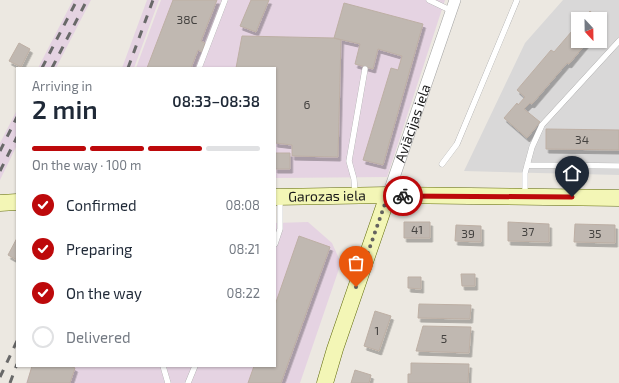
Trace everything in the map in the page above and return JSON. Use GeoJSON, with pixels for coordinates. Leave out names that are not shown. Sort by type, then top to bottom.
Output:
{"type":"FeatureCollection","features":[{"type":"Feature","properties":{"kind":"main road","name":"Garozas iela"},"geometry":{"type":"LineString","coordinates":[[278,197],[388,195],[619,198]]}},
{"type":"Feature","properties":{"kind":"main road","name":"Aviācijas iela"},"geometry":{"type":"LineString","coordinates":[[325,383],[336,345],[388,195]]}},
{"type":"Feature","properties":{"kind":"main road"},"geometry":{"type":"LineString","coordinates":[[0,203],[16,202]]}},
{"type":"Feature","properties":{"kind":"street","name":"Aviācijas iela"},"geometry":{"type":"LineString","coordinates":[[388,195],[455,0]]}},
{"type":"Feature","properties":{"kind":"lane"},"geometry":{"type":"LineString","coordinates":[[199,67],[225,0]]}},
{"type":"Feature","properties":{"kind":"lane"},"geometry":{"type":"LineString","coordinates":[[429,0],[452,11]]}},
{"type":"Feature","properties":{"kind":"lane"},"geometry":{"type":"LineString","coordinates":[[442,164],[457,144],[517,0]]}},
{"type":"Feature","properties":{"kind":"lane"},"geometry":{"type":"LineString","coordinates":[[525,197],[525,173],[532,147],[542,126],[619,41]]}},
{"type":"Feature","properties":{"kind":"lane"},"geometry":{"type":"LineString","coordinates":[[355,195],[354,179],[349,160],[365,69]]}},
{"type":"Feature","properties":{"kind":"lane"},"geometry":{"type":"LineString","coordinates":[[527,165],[619,166]]}},
{"type":"Feature","properties":{"kind":"lane"},"geometry":{"type":"LineString","coordinates":[[276,241],[280,229],[278,197]]}},
{"type":"Feature","properties":{"kind":"lane"},"geometry":{"type":"LineString","coordinates":[[163,367],[168,383]]}},
{"type":"Feature","properties":{"kind":"lane"},"geometry":{"type":"LineString","coordinates":[[188,383],[195,367]]}},
{"type":"Feature","properties":{"kind":"shaded area"},"geometry":{"type":"Polygon","coordinates":[[[73,0],[91,0],[57,67],[39,67],[73,0]]]}},
{"type":"Feature","properties":{"kind":"shaded area"},"geometry":{"type":"Polygon","coordinates":[[[147,0],[159,0],[134,67],[122,67],[147,0]]]}},
{"type":"Feature","properties":{"kind":"shaded area"},"geometry":{"type":"Polygon","coordinates":[[[161,0],[445,0],[387,177],[276,178],[276,67],[136,67],[161,0]]]}},
{"type":"Feature","properties":{"kind":"shaded area"},"geometry":{"type":"Polygon","coordinates":[[[563,0],[619,0],[619,175],[464,171],[525,43],[563,0]]]}},
{"type":"Feature","properties":{"kind":"shaded area"},"geometry":{"type":"Polygon","coordinates":[[[16,112],[16,147],[0,180],[0,143],[16,112]]]}},
{"type":"Feature","properties":{"kind":"shaded area"},"geometry":{"type":"Polygon","coordinates":[[[308,222],[332,243],[341,263],[300,383],[26,383],[32,367],[276,367],[276,223],[308,222]]]}},
{"type":"Feature","properties":{"kind":"building"},"geometry":{"type":"Polygon","coordinates":[[[173,0],[217,0],[201,41],[205,43],[202,52],[198,50],[191,67],[147,67],[173,0]]]}},
{"type":"Feature","properties":{"kind":"building"},"geometry":{"type":"Polygon","coordinates":[[[251,0],[269,0],[256,32],[240,26],[251,0]]]}},
{"type":"Feature","properties":{"kind":"building"},"geometry":{"type":"Polygon","coordinates":[[[344,3],[423,24],[383,165],[363,160],[391,68],[398,70],[402,56],[378,49],[373,69],[355,64],[360,44],[334,38],[344,3]]]}},
{"type":"Feature","properties":{"kind":"building"},"geometry":{"type":"Polygon","coordinates":[[[571,32],[571,48],[582,48],[569,64],[567,63],[532,104],[530,103],[524,109],[540,122],[527,138],[504,118],[517,103],[518,105],[525,97],[517,90],[551,50],[554,52],[571,32]]]}},
{"type":"Feature","properties":{"kind":"building"},"geometry":{"type":"Polygon","coordinates":[[[242,36],[334,38],[341,40],[338,157],[292,156],[292,145],[276,143],[276,67],[236,67],[242,36]]]}},
{"type":"Feature","properties":{"kind":"building"},"geometry":{"type":"Polygon","coordinates":[[[19,43],[30,49],[21,67],[9,61],[19,43]]]}},
{"type":"Feature","properties":{"kind":"building"},"geometry":{"type":"Polygon","coordinates":[[[546,129],[619,130],[619,150],[546,149],[546,129]]]}},
{"type":"Feature","properties":{"kind":"building"},"geometry":{"type":"Polygon","coordinates":[[[276,153],[290,153],[290,169],[276,169],[276,153]]]}},
{"type":"Feature","properties":{"kind":"building"},"geometry":{"type":"Polygon","coordinates":[[[404,222],[430,222],[430,238],[404,238],[404,222]]]}},
{"type":"Feature","properties":{"kind":"building"},"geometry":{"type":"Polygon","coordinates":[[[508,222],[549,224],[549,242],[508,241],[508,222]]]}},
{"type":"Feature","properties":{"kind":"building"},"geometry":{"type":"Polygon","coordinates":[[[575,224],[615,225],[615,243],[574,242],[575,224]]]}},
{"type":"Feature","properties":{"kind":"building"},"geometry":{"type":"Polygon","coordinates":[[[456,225],[481,226],[481,242],[455,241],[456,225]]]}},
{"type":"Feature","properties":{"kind":"building"},"geometry":{"type":"Polygon","coordinates":[[[299,236],[330,247],[281,383],[248,383],[254,367],[276,367],[276,302],[299,236]]]}},
{"type":"Feature","properties":{"kind":"building"},"geometry":{"type":"Polygon","coordinates":[[[16,240],[16,259],[8,255],[16,240]]]}},
{"type":"Feature","properties":{"kind":"building"},"geometry":{"type":"Polygon","coordinates":[[[461,274],[475,274],[475,286],[462,286],[461,274]]]}},
{"type":"Feature","properties":{"kind":"building"},"geometry":{"type":"Polygon","coordinates":[[[408,277],[421,277],[421,289],[408,288],[408,277]]]}},
{"type":"Feature","properties":{"kind":"building"},"geometry":{"type":"Polygon","coordinates":[[[419,304],[471,305],[470,319],[418,318],[419,304]]]}},
{"type":"Feature","properties":{"kind":"building"},"geometry":{"type":"Polygon","coordinates":[[[375,311],[391,316],[379,351],[364,346],[375,311]]]}},
{"type":"Feature","properties":{"kind":"building"},"geometry":{"type":"Polygon","coordinates":[[[423,326],[471,327],[469,353],[416,351],[423,326]]]}},
{"type":"Feature","properties":{"kind":"building"},"geometry":{"type":"Polygon","coordinates":[[[411,363],[469,364],[468,383],[408,383],[408,374],[411,374],[411,363]]]}},
{"type":"Feature","properties":{"kind":"building"},"geometry":{"type":"Polygon","coordinates":[[[32,367],[75,368],[70,383],[27,383],[32,367]]]}},
{"type":"Feature","properties":{"kind":"building"},"geometry":{"type":"Polygon","coordinates":[[[355,370],[371,375],[369,383],[351,383],[355,370]]]}},
{"type":"Feature","properties":{"kind":"railway"},"geometry":{"type":"LineString","coordinates":[[43,67],[77,0]]}},
{"type":"Feature","properties":{"kind":"railway"},"geometry":{"type":"LineString","coordinates":[[53,67],[87,0]]}},
{"type":"Feature","properties":{"kind":"railway"},"geometry":{"type":"LineString","coordinates":[[128,67],[153,0]]}},
{"type":"Feature","properties":{"kind":"railway"},"geometry":{"type":"LineString","coordinates":[[0,151],[16,119]]}},
{"type":"Feature","properties":{"kind":"railway"},"geometry":{"type":"LineString","coordinates":[[0,171],[16,139]]}},
{"type":"Feature","properties":{"kind":"railway"},"geometry":{"type":"LineString","coordinates":[[0,377],[16,343]]}},
{"type":"Feature","properties":{"kind":"railway"},"geometry":{"type":"LineString","coordinates":[[10,383],[16,367]]}},
{"type":"Feature","properties":{"kind":"way so far"},"geometry":{"type":"LineString","coordinates":[[356,287],[388,195],[403,196]]}},
{"type":"Feature","properties":{"kind":"route"},"geometry":{"type":"LineString","coordinates":[[403,196],[572,197]]}}]}
